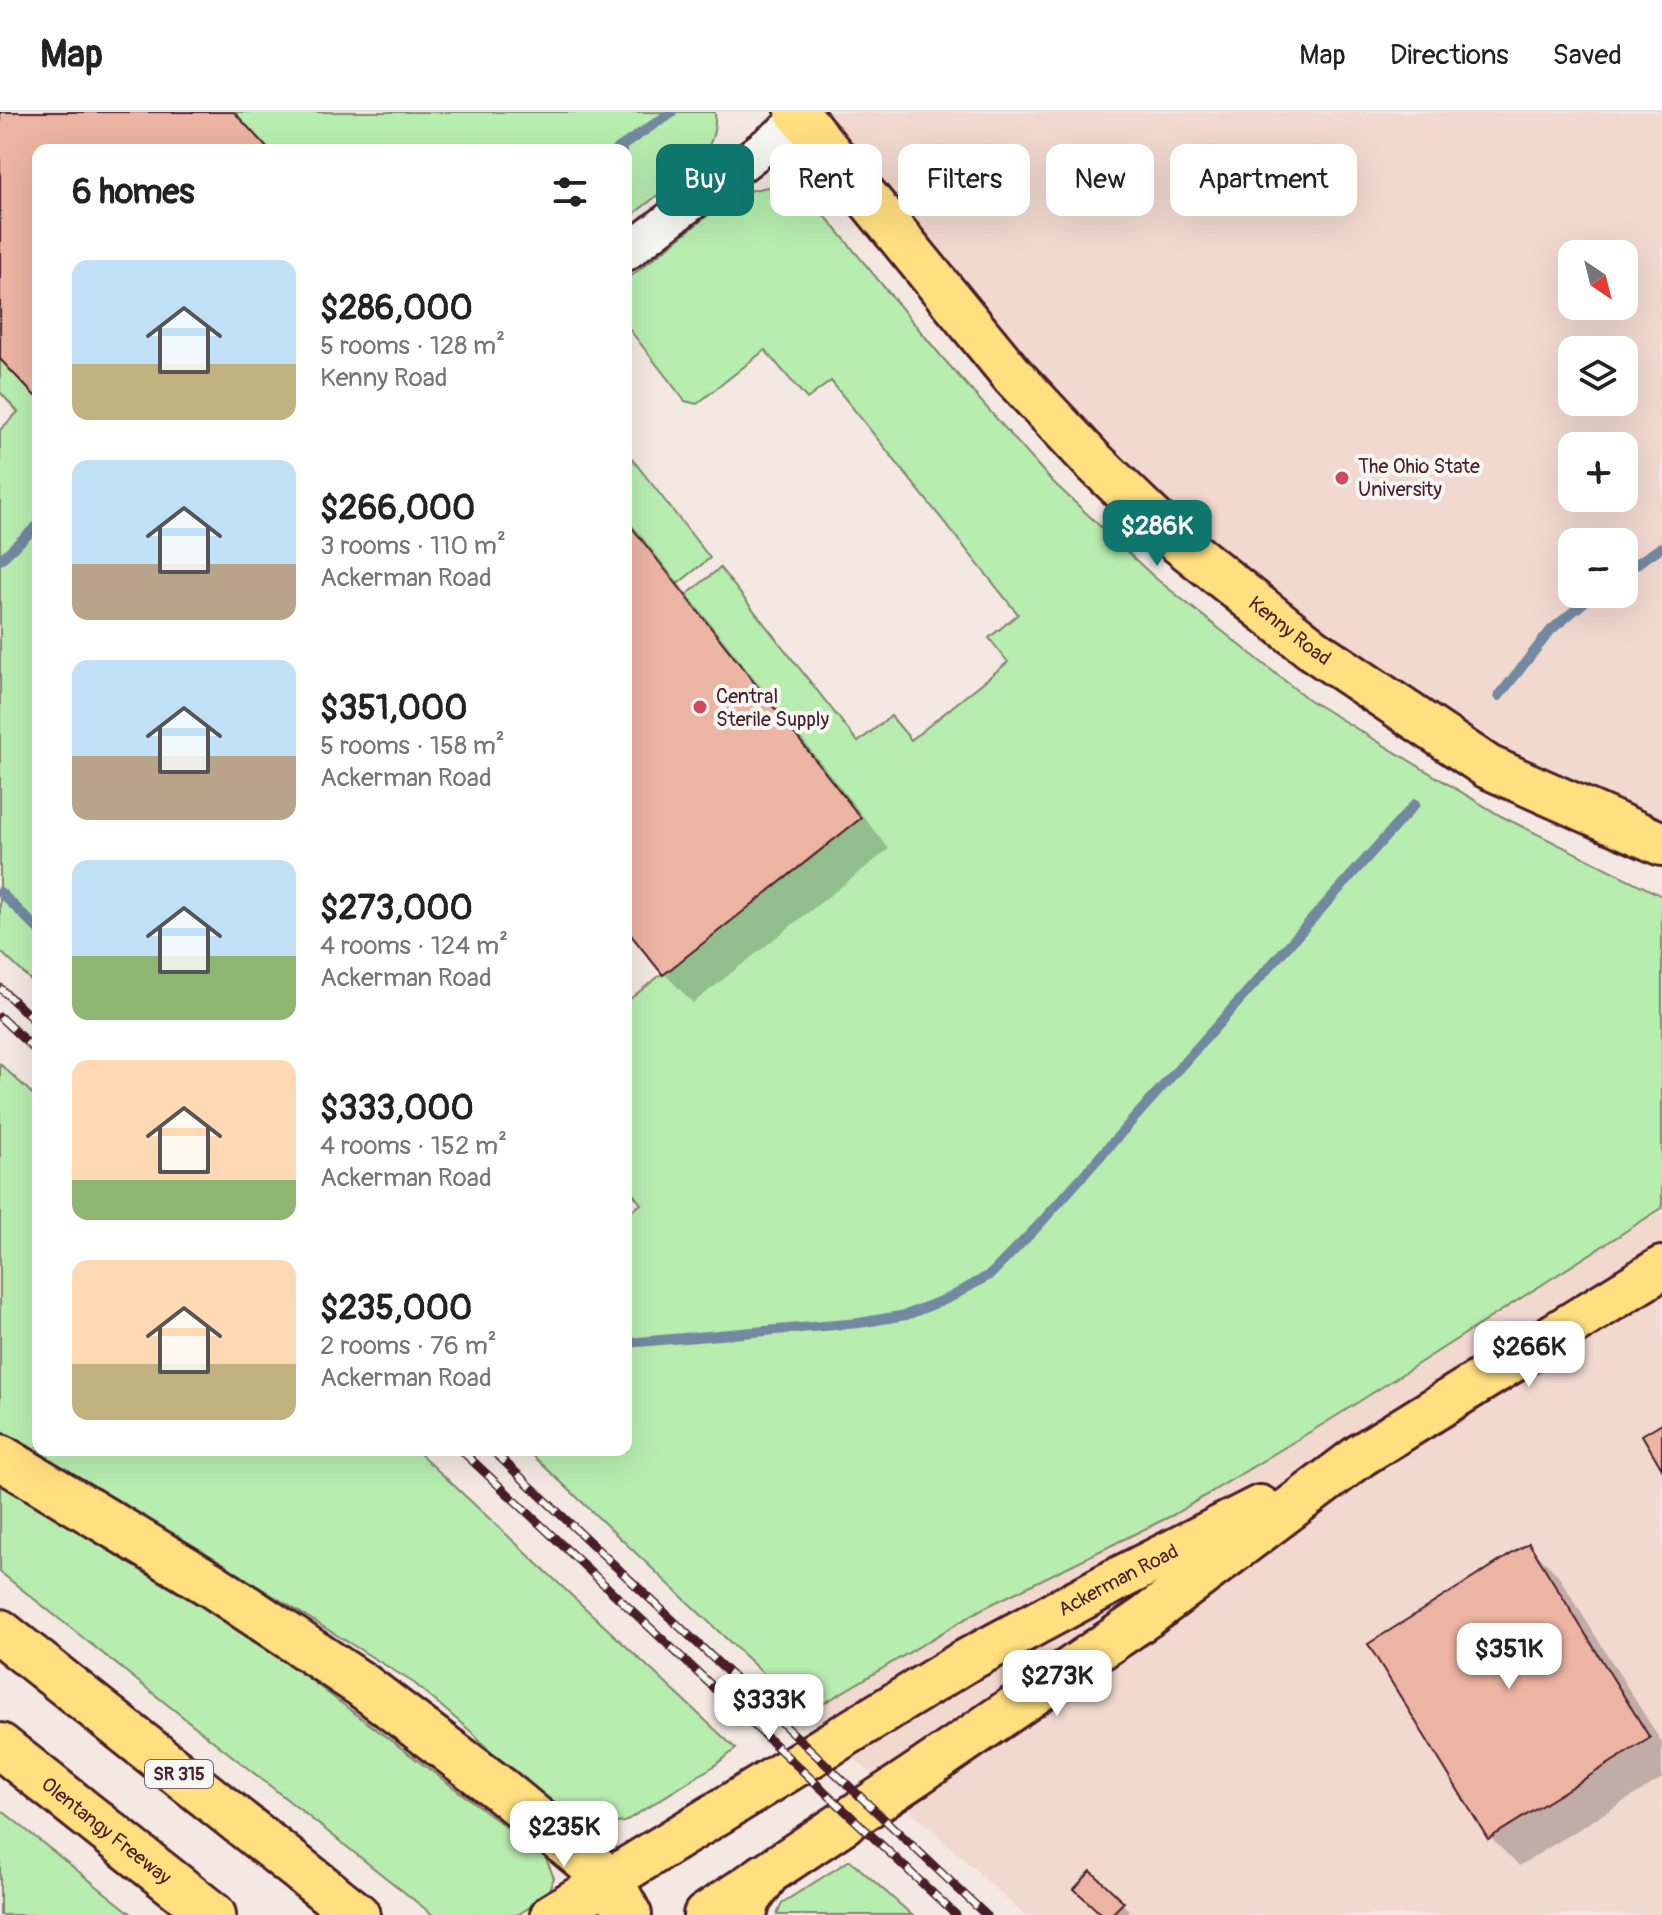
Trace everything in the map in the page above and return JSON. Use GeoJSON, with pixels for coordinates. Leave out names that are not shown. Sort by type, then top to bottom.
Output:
{"type":"FeatureCollection","features":[{"type":"Feature","properties":{"kind":"highway"},"geometry":{"type":"LineString","coordinates":[[0,1457],[212,1585],[362,1685],[501,1790],[619,1898]]}},
{"type":"Feature","properties":{"kind":"highway","name":"SR 315"},"geometry":{"type":"LineString","coordinates":[[0,1632],[357,1915]]}},
{"type":"Feature","properties":{"kind":"highway","name":"Olentangy Freeway"},"geometry":{"type":"LineString","coordinates":[[0,1746],[213,1915]]}},
{"type":"Feature","properties":{"kind":"highway"},"geometry":{"type":"LineString","coordinates":[[744,1915],[748,1900],[765,1876]]}},
{"type":"Feature","properties":{"kind":"main road","name":"Kenny Road"},"geometry":{"type":"LineString","coordinates":[[800,115],[1013,376],[1091,459],[1172,537],[1314,650],[1488,767],[1662,844]]}},
{"type":"Feature","properties":{"kind":"main road","name":"Ackerman Road"},"geometry":{"type":"LineString","coordinates":[[552,1915],[619,1898],[964,1662],[1361,1455],[1662,1268]]}},
{"type":"Feature","properties":{"kind":"main road","name":"Ackerman Road"},"geometry":{"type":"LineString","coordinates":[[705,1915],[1146,1617],[1361,1455]]}},
{"type":"Feature","properties":{"kind":"lane"},"geometry":{"type":"LineString","coordinates":[[632,248],[800,115]]}},
{"type":"Feature","properties":{"kind":"shaded area","name":"The Ohio State University"},"geometry":{"type":"Polygon","coordinates":[[[797,112],[1662,112],[1662,844],[1488,767],[1172,537],[882,208],[882,144],[825,144],[797,112]]]}},
{"type":"Feature","properties":{"kind":"shaded area"},"geometry":{"type":"Polygon","coordinates":[[[1662,1208],[1662,1915],[1024,1915],[806,1714],[982,1609],[1173,1515],[1338,1415],[1662,1208]]]}},
{"type":"Feature","properties":{"kind":"green space"},"geometry":{"type":"Polygon","coordinates":[[[234,112],[715,112],[714,131],[709,144],[656,144],[656,196],[632,215],[632,144],[263,144],[234,112]]]}},
{"type":"Feature","properties":{"kind":"green space"},"geometry":{"type":"Polygon","coordinates":[[[770,188],[770,216],[824,216],[941,356],[1050,479],[1154,577],[1309,700],[1501,816],[1662,896],[1662,1208],[1338,1415],[1173,1515],[982,1609],[806,1714],[533,1456],[632,1456],[632,1211],[641,1204],[632,1193],[632,997],[861,818],[685,596],[720,568],[858,742],[891,716],[911,740],[1008,662],[989,638],[1018,614],[831,381],[807,399],[765,350],[697,404],[685,401],[632,333],[632,275],[707,216],[754,216],[754,190],[770,188]]]}},
{"type":"Feature","properties":{"kind":"green space"},"geometry":{"type":"Polygon","coordinates":[[[0,359],[32,393],[32,981],[0,951],[0,430],[18,412],[0,392],[0,359]]]}},
{"type":"Feature","properties":{"kind":"green space"},"geometry":{"type":"Polygon","coordinates":[[[632,459],[710,558],[676,585],[632,528],[632,459]]]}},
{"type":"Feature","properties":{"kind":"green space"},"geometry":{"type":"Polygon","coordinates":[[[0,1064],[32,1093],[32,1452],[0,1433],[0,1064]]]}},
{"type":"Feature","properties":{"kind":"green space"},"geometry":{"type":"Polygon","coordinates":[[[39,1456],[422,1456],[736,1749],[624,1822],[597,1826],[577,1824],[537,1803],[475,1735],[414,1683],[183,1540],[39,1456]]]}},
{"type":"Feature","properties":{"kind":"green space"},"geometry":{"type":"Polygon","coordinates":[[[0,1482],[244,1630],[545,1856],[554,1878],[545,1898],[517,1915],[433,1915],[0,1572],[0,1482]]]}},
{"type":"Feature","properties":{"kind":"green space"},"geometry":{"type":"Polygon","coordinates":[[[0,1809],[133,1915],[0,1915],[0,1809]]]}},
{"type":"Feature","properties":{"kind":"green space"},"geometry":{"type":"Polygon","coordinates":[[[850,1860],[912,1915],[777,1915],[782,1903],[850,1860]]]}},
{"type":"Feature","properties":{"kind":"building"},"geometry":{"type":"Polygon","coordinates":[[[0,112],[234,112],[263,144],[32,144],[32,393],[0,359],[0,112]]]}},
{"type":"Feature","properties":{"kind":"building","name":"Central Sterile Supply"},"geometry":{"type":"Polygon","coordinates":[[[632,528],[861,818],[663,975],[632,936],[632,528]]]}},
{"type":"Feature","properties":{"kind":"building"},"geometry":{"type":"Polygon","coordinates":[[[1662,1423],[1662,1469],[1642,1435],[1662,1423]]]}},
{"type":"Feature","properties":{"kind":"building"},"geometry":{"type":"Polygon","coordinates":[[[1529,1543],[1650,1738],[1488,1839],[1368,1644],[1529,1543]]]}},
{"type":"Feature","properties":{"kind":"building"},"geometry":{"type":"Polygon","coordinates":[[[1091,1871],[1124,1902],[1111,1915],[1102,1915],[1074,1889],[1091,1871]]]}},
{"type":"Feature","properties":{"kind":"waterway"},"geometry":{"type":"LineString","coordinates":[[625,144],[672,112]]}},
{"type":"Feature","properties":{"kind":"waterway"},"geometry":{"type":"LineString","coordinates":[[0,560],[32,531]]}},
{"type":"Feature","properties":{"kind":"waterway"},"geometry":{"type":"LineString","coordinates":[[1638,563],[1662,547]]}},
{"type":"Feature","properties":{"kind":"waterway"},"geometry":{"type":"LineString","coordinates":[[1499,696],[1551,630],[1577,608]]}},
{"type":"Feature","properties":{"kind":"waterway"},"geometry":{"type":"LineString","coordinates":[[632,1342],[859,1323],[906,1315],[951,1297],[991,1274],[1037,1227],[1415,804]]}},
{"type":"Feature","properties":{"kind":"waterway"},"geometry":{"type":"LineString","coordinates":[[0,892],[32,923]]}},
{"type":"Feature","properties":{"kind":"railway"},"geometry":{"type":"LineString","coordinates":[[0,988],[32,1018]]}},
{"type":"Feature","properties":{"kind":"railway"},"geometry":{"type":"LineString","coordinates":[[0,1017],[32,1047]]}},
{"type":"Feature","properties":{"kind":"railway"},"geometry":{"type":"LineString","coordinates":[[467,1456],[956,1915]]}},
{"type":"Feature","properties":{"kind":"railway"},"geometry":{"type":"LineString","coordinates":[[498,1456],[986,1915]]}},
{"type":"Feature","properties":{"kind":"place","name":"The Ohio State University"},"geometry":{"type":"Point","coordinates":[1342,478]}},
{"type":"Feature","properties":{"kind":"place","name":"Central Sterile Supply"},"geometry":{"type":"Point","coordinates":[700,707]}}]}
